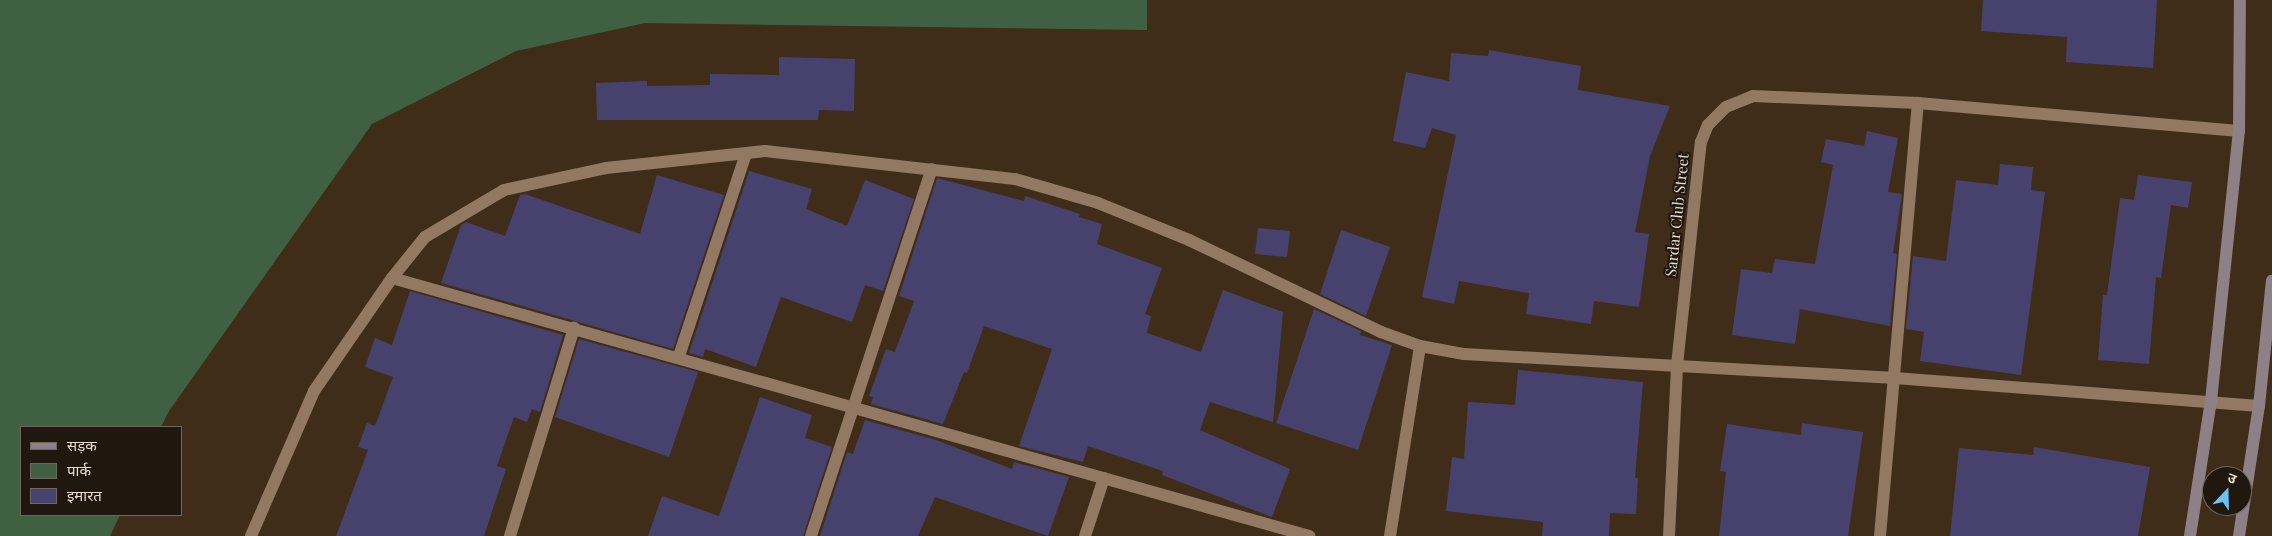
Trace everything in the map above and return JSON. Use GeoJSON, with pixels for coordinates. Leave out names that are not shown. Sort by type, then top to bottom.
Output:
{"type":"FeatureCollection","features":[{"type":"Feature","properties":{"kind":"street"},"geometry":{"type":"LineString","coordinates":[[2190,536],[2211,401],[2238,131],[2240,0]]}},
{"type":"Feature","properties":{"kind":"street","name":"Sardar Club Street"},"geometry":{"type":"LineString","coordinates":[[1669,536],[1678,365],[1701,142],[1708,125],[1726,108],[1753,96],[1918,103]]}},
{"type":"Feature","properties":{"kind":"street"},"geometry":{"type":"LineString","coordinates":[[1880,536],[1918,103],[2238,131]]}},
{"type":"Feature","properties":{"kind":"street"},"geometry":{"type":"LineString","coordinates":[[251,536],[314,390],[392,278],[425,237],[504,190],[606,168],[765,151],[1015,179],[1098,203],[1189,240],[1381,332],[1420,346],[1464,354],[1895,378],[2259,406]]}},
{"type":"Feature","properties":{"kind":"street"},"geometry":{"type":"LineString","coordinates":[[679,356],[746,154]]}},
{"type":"Feature","properties":{"kind":"street"},"geometry":{"type":"LineString","coordinates":[[811,536],[932,169]]}},
{"type":"Feature","properties":{"kind":"street"},"geometry":{"type":"LineString","coordinates":[[392,278],[679,356],[1309,536]]}},
{"type":"Feature","properties":{"kind":"street"},"geometry":{"type":"LineString","coordinates":[[2239,536],[2259,406],[2272,281]]}},
{"type":"Feature","properties":{"kind":"street"},"geometry":{"type":"LineString","coordinates":[[510,536],[574,328]]}},
{"type":"Feature","properties":{"kind":"street"},"geometry":{"type":"LineString","coordinates":[[1390,536],[1420,346]]}},
{"type":"Feature","properties":{"kind":"street"},"geometry":{"type":"LineString","coordinates":[[1085,536],[1104,478]]}},
{"type":"Feature","properties":{"kind":"green space"},"geometry":{"type":"Polygon","coordinates":[[[0,0],[1147,0],[1147,30],[645,23],[516,51],[372,124],[169,411],[162,426],[20,426],[20,516],[120,516],[110,536],[0,536],[0,0]]]}},
{"type":"Feature","properties":{"kind":"building"},"geometry":{"type":"Polygon","coordinates":[[[1983,0],[2157,0],[2153,68],[2066,62],[2067,37],[1981,31],[1983,0]]]}},
{"type":"Feature","properties":{"kind":"building"},"geometry":{"type":"Polygon","coordinates":[[[1489,50],[1581,66],[1578,90],[1670,106],[1650,156],[1635,232],[1649,234],[1639,307],[1594,301],[1591,324],[1526,314],[1529,293],[1459,281],[1454,304],[1422,297],[1456,135],[1432,128],[1425,148],[1393,141],[1406,72],[1449,81],[1451,53],[1488,56],[1489,50]]]}},
{"type":"Feature","properties":{"kind":"building"},"geometry":{"type":"Polygon","coordinates":[[[779,57],[855,59],[854,111],[819,110],[818,120],[597,120],[596,83],[647,81],[647,86],[710,85],[710,74],[779,75],[779,57]]]}},
{"type":"Feature","properties":{"kind":"building"},"geometry":{"type":"Polygon","coordinates":[[[1867,131],[1898,138],[1888,192],[1902,194],[1893,253],[1897,254],[1890,326],[1800,309],[1795,344],[1732,335],[1741,269],[1772,273],[1775,259],[1815,264],[1833,165],[1821,162],[1826,139],[1864,146],[1867,131]]]}},
{"type":"Feature","properties":{"kind":"building"},"geometry":{"type":"Polygon","coordinates":[[[2000,164],[2033,167],[2031,190],[2045,192],[2021,375],[1920,361],[1924,332],[1906,329],[1913,256],[1946,261],[1956,180],[1998,185],[2000,164]]]}},
{"type":"Feature","properties":{"kind":"building"},"geometry":{"type":"Polygon","coordinates":[[[749,171],[812,189],[806,209],[847,226],[865,180],[914,199],[883,291],[865,285],[852,322],[781,297],[756,367],[705,349],[703,357],[689,353],[749,171]]]}},
{"type":"Feature","properties":{"kind":"building"},"geometry":{"type":"Polygon","coordinates":[[[657,175],[724,195],[673,349],[441,283],[461,225],[466,222],[505,236],[520,195],[525,194],[640,234],[657,175]]]}},
{"type":"Feature","properties":{"kind":"building"},"geometry":{"type":"Polygon","coordinates":[[[2138,175],[2192,182],[2188,208],[2171,205],[2161,278],[2156,277],[2149,364],[2098,360],[2103,295],[2107,295],[2120,198],[2134,200],[2138,175]]]}},
{"type":"Feature","properties":{"kind":"building"},"geometry":{"type":"Polygon","coordinates":[[[937,178],[1024,201],[1025,196],[1080,214],[1079,217],[1102,224],[1097,244],[1162,268],[1145,314],[1151,316],[1147,333],[1201,352],[1223,290],[1283,312],[1273,422],[1210,402],[1200,430],[1290,469],[1272,517],[1162,475],[1163,471],[1088,446],[1083,462],[1019,446],[1052,349],[984,326],[967,373],[964,372],[943,424],[871,404],[873,397],[869,396],[886,349],[895,352],[914,301],[899,296],[937,178]]]}},
{"type":"Feature","properties":{"kind":"building"},"geometry":{"type":"Polygon","coordinates":[[[1258,228],[1290,231],[1287,257],[1255,254],[1258,228]]]}},
{"type":"Feature","properties":{"kind":"building"},"geometry":{"type":"Polygon","coordinates":[[[1341,230],[1390,247],[1366,316],[1320,294],[1341,230]]]}},
{"type":"Feature","properties":{"kind":"building"},"geometry":{"type":"Polygon","coordinates":[[[410,291],[563,335],[540,412],[532,409],[527,422],[514,417],[497,466],[506,469],[484,536],[336,536],[368,450],[358,447],[367,423],[375,426],[393,377],[365,367],[375,338],[392,345],[410,291]]]}},
{"type":"Feature","properties":{"kind":"building"},"geometry":{"type":"Polygon","coordinates":[[[1314,309],[1361,331],[1360,335],[1392,345],[1358,450],[1276,423],[1314,309]]]}},
{"type":"Feature","properties":{"kind":"building"},"geometry":{"type":"Polygon","coordinates":[[[579,339],[698,372],[669,457],[555,417],[579,339]]]}},
{"type":"Feature","properties":{"kind":"building"},"geometry":{"type":"Polygon","coordinates":[[[1518,370],[1643,382],[1635,478],[1638,478],[1636,514],[1610,513],[1609,536],[1542,536],[1543,522],[1446,511],[1452,457],[1464,459],[1468,402],[1515,405],[1518,370]]]}},
{"type":"Feature","properties":{"kind":"building"},"geometry":{"type":"Polygon","coordinates":[[[760,397],[812,415],[805,438],[832,447],[803,536],[648,536],[662,496],[719,516],[760,397]]]}},
{"type":"Feature","properties":{"kind":"building"},"geometry":{"type":"Polygon","coordinates":[[[865,420],[936,440],[1012,469],[1014,462],[1069,477],[1048,536],[935,497],[918,536],[820,536],[847,452],[853,454],[865,420]]]}},
{"type":"Feature","properties":{"kind":"building"},"geometry":{"type":"Polygon","coordinates":[[[1802,423],[1863,432],[1848,536],[1719,536],[1726,472],[1720,471],[1727,424],[1801,435],[1802,423]]]}},
{"type":"Feature","properties":{"kind":"building"},"geometry":{"type":"Polygon","coordinates":[[[2034,447],[2150,467],[2138,536],[1950,536],[1959,448],[2033,455],[2034,447]]]}}]}
